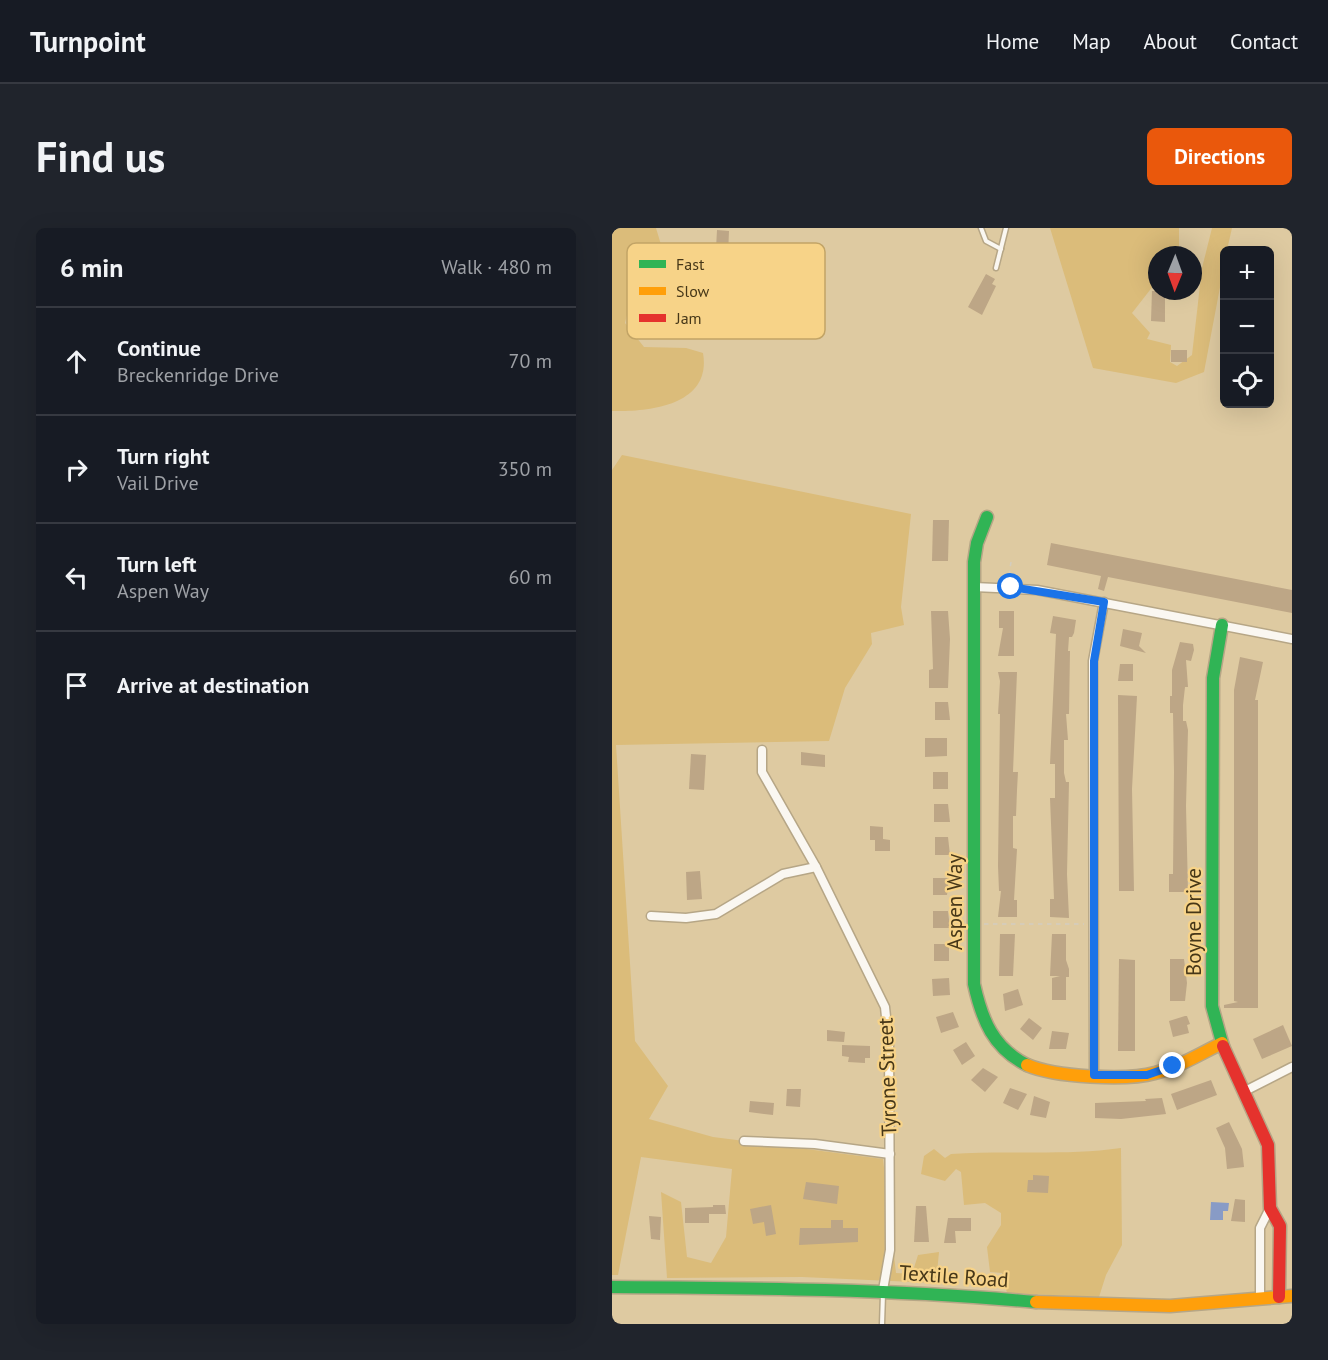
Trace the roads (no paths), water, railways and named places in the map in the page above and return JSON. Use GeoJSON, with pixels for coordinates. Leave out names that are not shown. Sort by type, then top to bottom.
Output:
{"type":"FeatureCollection","features":[{"type":"Feature","properties":{"kind":"street","name":"Aspen Way"},"geometry":{"type":"LineString","coordinates":[[987,517],[975,554],[974,587],[974,984],[978,1009],[983,1022],[996,1042],[1021,1063],[1056,1074],[1147,1075],[1222,1043]]}},
{"type":"Feature","properties":{"kind":"street"},"geometry":{"type":"LineString","coordinates":[[974,587],[1037,590],[1292,639]]}},
{"type":"Feature","properties":{"kind":"street"},"geometry":{"type":"LineString","coordinates":[[1094,1075],[1094,661],[1104,602]]}},
{"type":"Feature","properties":{"kind":"street","name":"Boyne Drive"},"geometry":{"type":"LineString","coordinates":[[1222,625],[1212,678],[1212,1006],[1222,1043],[1268,1145],[1270,1209],[1280,1226],[1286,1296]]}},
{"type":"Feature","properties":{"kind":"street","name":"Tyrone Street"},"geometry":{"type":"LineString","coordinates":[[762,750],[762,772],[816,867],[885,1007],[890,1046],[890,1250],[883,1290]]}},
{"type":"Feature","properties":{"kind":"street"},"geometry":{"type":"LineString","coordinates":[[651,916],[686,918],[716,914],[783,874],[816,867]]}},
{"type":"Feature","properties":{"kind":"street"},"geometry":{"type":"LineString","coordinates":[[1245,1091],[1292,1067]]}},
{"type":"Feature","properties":{"kind":"street"},"geometry":{"type":"LineString","coordinates":[[744,1141],[815,1144],[890,1154]]}},
{"type":"Feature","properties":{"kind":"street","name":"Boyne Drive"},"geometry":{"type":"LineString","coordinates":[[1260,1300],[1260,1228],[1270,1209]]}},
{"type":"Feature","properties":{"kind":"street","name":"Textile Road"},"geometry":{"type":"LineString","coordinates":[[612,1287],[883,1290],[1038,1302],[1151,1305],[1260,1300],[1286,1296]]}},
{"type":"Feature","properties":{"kind":"lane"},"geometry":{"type":"LineString","coordinates":[[981,228],[986,241],[1001,249]]}},
{"type":"Feature","properties":{"kind":"lane"},"geometry":{"type":"LineString","coordinates":[[996,268],[1006,228]]}},
{"type":"Feature","properties":{"kind":"lane"},"geometry":{"type":"LineString","coordinates":[[882,1324],[883,1290]]}},
{"type":"Feature","properties":{"kind":"water"},"geometry":{"type":"Polygon","coordinates":[[[1211,1202],[1229,1203],[1228,1211],[1223,1211],[1223,1220],[1210,1220],[1211,1202]]]}}]}
